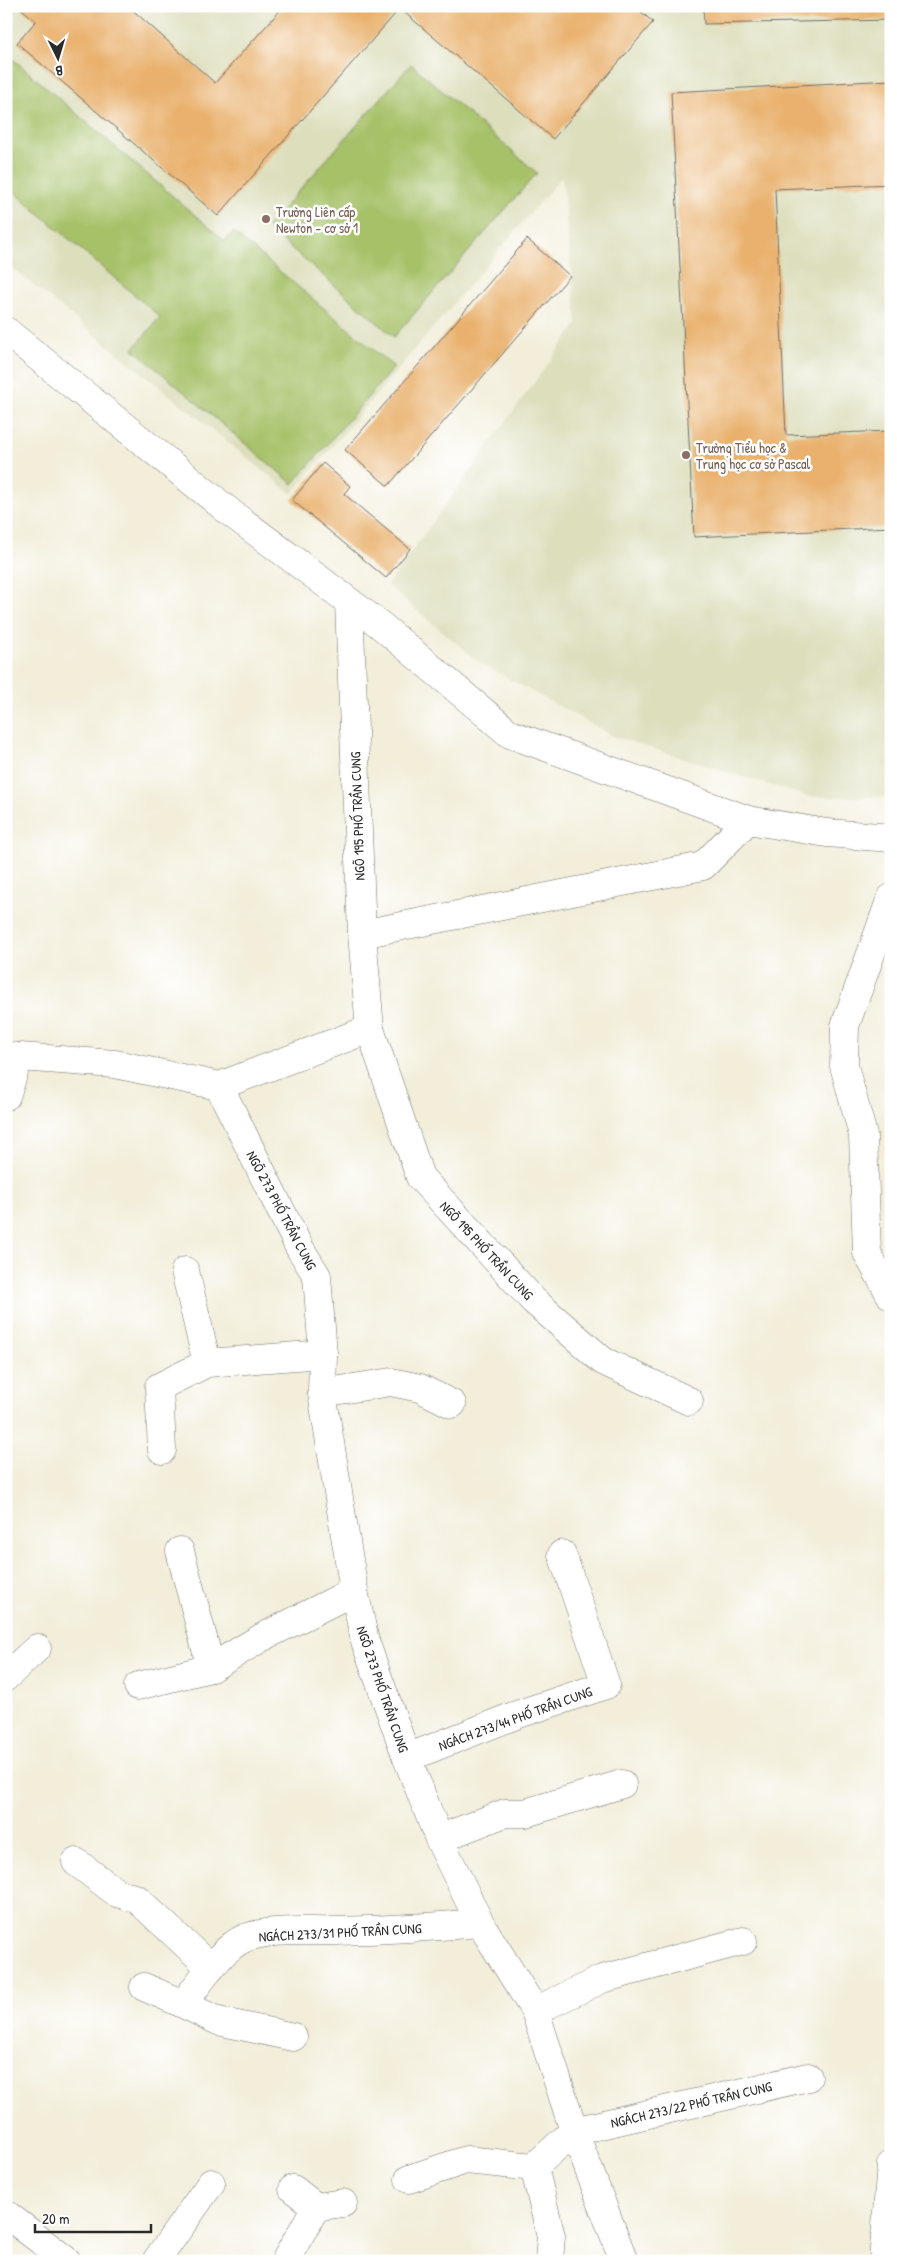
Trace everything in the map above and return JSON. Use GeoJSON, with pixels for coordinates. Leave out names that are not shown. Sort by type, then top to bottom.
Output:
{"type":"FeatureCollection","features":[{"type":"Feature","properties":{"kind":"street"},"geometry":{"type":"LineString","coordinates":[[6,331],[231,513],[379,624],[510,734],[748,820],[827,832],[891,838]]}},
{"type":"Feature","properties":{"kind":"street","name":"NGÕ 195 PHỐ TRẦN CUNG"},"geometry":{"type":"LineString","coordinates":[[349,602],[362,934],[370,1029],[420,1177],[534,1301],[603,1361],[689,1401]]}},
{"type":"Feature","properties":{"kind":"street"},"geometry":{"type":"LineString","coordinates":[[362,934],[703,866],[748,820]]}},
{"type":"Feature","properties":{"kind":"street"},"geometry":{"type":"LineString","coordinates":[[891,898],[845,1026],[844,1046],[844,1066],[863,1136],[867,1253],[891,1296]]}},
{"type":"Feature","properties":{"kind":"street"},"geometry":{"type":"LineString","coordinates":[[6,1096],[13,1057],[115,1064],[219,1086],[370,1029]]}},
{"type":"Feature","properties":{"kind":"street","name":"NGÕ 273 PHỐ TRẦN CUNG"},"geometry":{"type":"LineString","coordinates":[[219,1086],[299,1247],[317,1276],[323,1354],[322,1393],[354,1591],[365,1641],[406,1758],[439,1839],[480,1923],[535,2011],[574,2131],[624,2261]]}},
{"type":"Feature","properties":{"kind":"street"},"geometry":{"type":"LineString","coordinates":[[185,1271],[207,1363]]}},
{"type":"Feature","properties":{"kind":"street"},"geometry":{"type":"LineString","coordinates":[[162,1450],[159,1387],[207,1363],[323,1354]]}},
{"type":"Feature","properties":{"kind":"street"},"geometry":{"type":"LineString","coordinates":[[322,1393],[390,1382],[420,1388],[452,1404]]}},
{"type":"Feature","properties":{"kind":"street"},"geometry":{"type":"LineString","coordinates":[[180,1551],[211,1668]]}},
{"type":"Feature","properties":{"kind":"street","name":"NGÁCH 273/44 PHỐ TRẦN CUNG"},"geometry":{"type":"LineString","coordinates":[[406,1758],[516,1715],[606,1685],[562,1554]]}},
{"type":"Feature","properties":{"kind":"street"},"geometry":{"type":"LineString","coordinates":[[138,1686],[211,1668],[260,1638],[354,1591]]}},
{"type":"Feature","properties":{"kind":"street"},"geometry":{"type":"LineString","coordinates":[[6,1677],[37,1648]]}},
{"type":"Feature","properties":{"kind":"street"},"geometry":{"type":"LineString","coordinates":[[439,1839],[505,1813],[525,1813],[622,1784]]}},
{"type":"Feature","properties":{"kind":"street"},"geometry":{"type":"LineString","coordinates":[[76,1862],[117,1893],[137,1899],[211,1968]]}},
{"type":"Feature","properties":{"kind":"street","name":"NGÁCH 273/31 PHỐ TRẦN CUNG"},"geometry":{"type":"LineString","coordinates":[[183,2004],[211,1968],[245,1938],[269,1933],[392,1930],[480,1923]]}},
{"type":"Feature","properties":{"kind":"street"},"geometry":{"type":"LineString","coordinates":[[535,2011],[602,1979],[743,1941]]}},
{"type":"Feature","properties":{"kind":"street"},"geometry":{"type":"LineString","coordinates":[[144,1987],[218,2021],[293,2037]]}},
{"type":"Feature","properties":{"kind":"street","name":"NGÁCH 273/22 PHỐ TRẦN CUNG"},"geometry":{"type":"LineString","coordinates":[[574,2131],[808,2077]]}},
{"type":"Feature","properties":{"kind":"street"},"geometry":{"type":"LineString","coordinates":[[409,2179],[466,2160],[534,2166],[574,2131]]}},
{"type":"Feature","properties":{"kind":"street"},"geometry":{"type":"LineString","coordinates":[[883,2261],[891,2165]]}},
{"type":"Feature","properties":{"kind":"street"},"geometry":{"type":"LineString","coordinates":[[534,2166],[551,2236],[549,2261]]}},
{"type":"Feature","properties":{"kind":"street"},"geometry":{"type":"LineString","coordinates":[[156,2261],[211,2183]]}},
{"type":"Feature","properties":{"kind":"street"},"geometry":{"type":"LineString","coordinates":[[293,2189],[316,2207],[343,2203]]}},
{"type":"Feature","properties":{"kind":"street"},"geometry":{"type":"LineString","coordinates":[[285,2261],[316,2207]]}},
{"type":"Feature","properties":{"kind":"street"},"geometry":{"type":"LineString","coordinates":[[6,2214],[67,2261]]}},
{"type":"Feature","properties":{"kind":"shaded area"},"geometry":{"type":"Polygon","coordinates":[[[6,6],[891,6],[891,797],[809,797],[615,737],[480,663],[387,585],[577,324],[562,176],[292,494],[6,263],[6,6]]]}},
{"type":"Feature","properties":{"kind":"green space"},"geometry":{"type":"Polygon","coordinates":[[[6,53],[225,241],[233,232],[394,367],[293,484],[133,349],[160,317],[6,185],[6,53]]]}},
{"type":"Feature","properties":{"kind":"green space"},"geometry":{"type":"Polygon","coordinates":[[[411,64],[537,173],[394,337],[267,227],[411,64]]]}},
{"type":"Feature","properties":{"kind":"building"},"geometry":{"type":"Polygon","coordinates":[[[18,6],[128,6],[215,83],[284,6],[402,6],[218,216],[17,43],[36,21],[18,6]]]}},
{"type":"Feature","properties":{"kind":"building"},"geometry":{"type":"Polygon","coordinates":[[[410,6],[634,6],[653,22],[553,139],[404,12],[410,6]]]}},
{"type":"Feature","properties":{"kind":"building"},"geometry":{"type":"Polygon","coordinates":[[[703,6],[891,6],[891,20],[704,24],[703,6]]]}},
{"type":"Feature","properties":{"kind":"building"},"geometry":{"type":"Polygon","coordinates":[[[891,80],[891,184],[775,189],[786,435],[891,431],[891,527],[694,537],[671,92],[891,80]]]}},
{"type":"Feature","properties":{"kind":"building"},"geometry":{"type":"Polygon","coordinates":[[[527,239],[570,276],[388,486],[345,450],[527,239]]]}},
{"type":"Feature","properties":{"kind":"building"},"geometry":{"type":"Polygon","coordinates":[[[323,463],[350,486],[344,494],[410,549],[386,578],[292,500],[323,463]]]}},
{"type":"Feature","properties":{"kind":"place","name":"Trường Liên cấp Newton - cơ sở 1"},"geometry":{"type":"Point","coordinates":[266,219]}},
{"type":"Feature","properties":{"kind":"place","name":"Trường Tiểu học & Trung học cơ sở Pascal"},"geometry":{"type":"Point","coordinates":[686,455]}}]}
